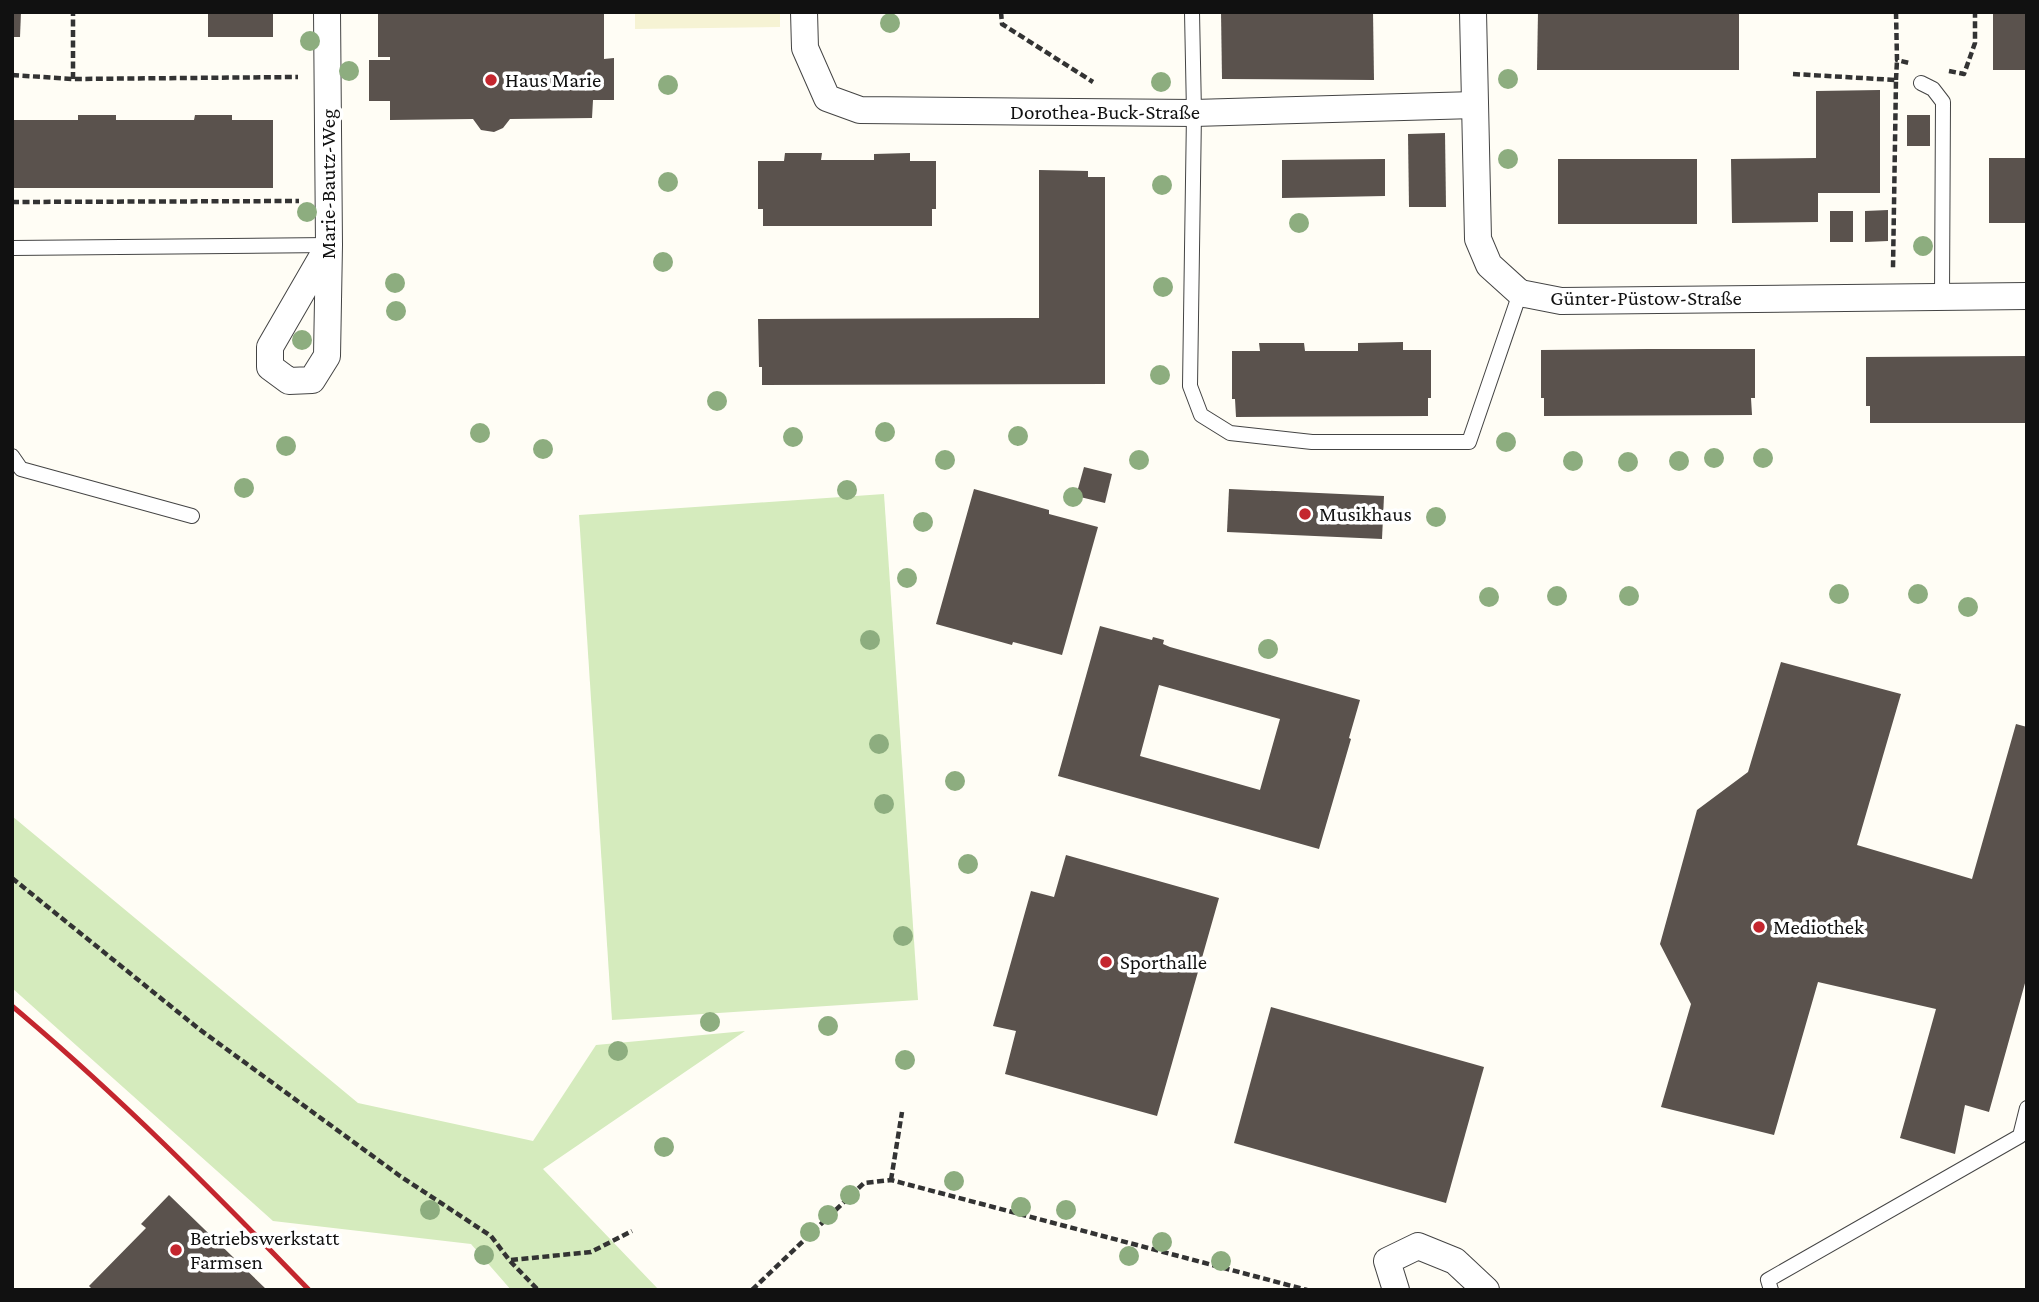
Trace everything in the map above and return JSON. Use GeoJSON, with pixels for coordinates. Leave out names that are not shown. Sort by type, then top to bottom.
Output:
{"type":"FeatureCollection","features":[{"type":"Feature","properties":{"kind":"street","name":"Marie-Bautz-Weg"},"geometry":{"type":"LineString","coordinates":[[327,12],[329,245],[327,356],[312,380],[289,381],[270,368],[270,347],[329,245]]}},
{"type":"Feature","properties":{"kind":"street","name":"Dorothea-Buck-Straße"},"geometry":{"type":"LineString","coordinates":[[804,12],[804,48],[827,98],[860,110],[1194,114],[1475,105]]}},
{"type":"Feature","properties":{"kind":"street","name":"Günter-Püstow-Straße"},"geometry":{"type":"LineString","coordinates":[[1473,12],[1478,239],[1489,265],[1520,293],[1561,301],[2027,296]]}},
{"type":"Feature","properties":{"kind":"street"},"geometry":{"type":"LineString","coordinates":[[1396,1290],[1387,1261],[1418,1246],[1455,1261],[1486,1290]]}},
{"type":"Feature","properties":{"kind":"lane"},"geometry":{"type":"LineString","coordinates":[[1192,12],[1194,114],[1190,387],[1201,415],[1230,433],[1312,442],[1469,442],[1520,293]]}},
{"type":"Feature","properties":{"kind":"lane"},"geometry":{"type":"LineString","coordinates":[[1921,83],[1933,89],[1943,102],[1942,296]]}},
{"type":"Feature","properties":{"kind":"lane"},"geometry":{"type":"LineString","coordinates":[[12,248],[329,245]]}},
{"type":"Feature","properties":{"kind":"lane"},"geometry":{"type":"LineString","coordinates":[[12,456],[21,469],[192,516]]}},
{"type":"Feature","properties":{"kind":"lane"},"geometry":{"type":"LineString","coordinates":[[1771,1290],[1768,1280],[2021,1136],[2027,1108]]}},
{"type":"Feature","properties":{"kind":"path"},"geometry":{"type":"LineString","coordinates":[[73,12],[73,79]]}},
{"type":"Feature","properties":{"kind":"path"},"geometry":{"type":"LineString","coordinates":[[1001,12],[1002,24],[1091,82],[1104,86]]}},
{"type":"Feature","properties":{"kind":"path"},"geometry":{"type":"LineString","coordinates":[[1892,297],[1896,12]]}},
{"type":"Feature","properties":{"kind":"path"},"geometry":{"type":"LineString","coordinates":[[1937,69],[1964,75],[1975,43],[1975,12]]}},
{"type":"Feature","properties":{"kind":"path"},"geometry":{"type":"LineString","coordinates":[[1897,60],[1911,63]]}},
{"type":"Feature","properties":{"kind":"path"},"geometry":{"type":"LineString","coordinates":[[1793,74],[1896,80]]}},
{"type":"Feature","properties":{"kind":"path"},"geometry":{"type":"LineString","coordinates":[[12,75],[73,79],[327,76]]}},
{"type":"Feature","properties":{"kind":"path"},"geometry":{"type":"LineString","coordinates":[[12,202],[300,201]]}},
{"type":"Feature","properties":{"kind":"path"},"geometry":{"type":"LineString","coordinates":[[12,878],[200,1029],[400,1176],[491,1236],[538,1290]]}},
{"type":"Feature","properties":{"kind":"path"},"geometry":{"type":"LineString","coordinates":[[891,1180],[902,1112]]}},
{"type":"Feature","properties":{"kind":"path"},"geometry":{"type":"LineString","coordinates":[[752,1290],[864,1183],[891,1180],[1307,1290]]}},
{"type":"Feature","properties":{"kind":"path"},"geometry":{"type":"LineString","coordinates":[[510,1261],[591,1252],[632,1231]]}},
{"type":"Feature","properties":{"kind":"shaded area"},"geometry":{"type":"Polygon","coordinates":[[[635,12],[780,12],[780,27],[635,29],[635,12]]]}},
{"type":"Feature","properties":{"kind":"green space"},"geometry":{"type":"Polygon","coordinates":[[[884,494],[918,1000],[612,1020],[579,515],[884,494]]]}},
{"type":"Feature","properties":{"kind":"green space"},"geometry":{"type":"Polygon","coordinates":[[[12,816],[358,1103],[533,1141],[596,1045],[745,1031],[543,1169],[659,1290],[511,1290],[471,1244],[273,1221],[12,988],[12,816]]]}},
{"type":"Feature","properties":{"kind":"building"},"geometry":{"type":"Polygon","coordinates":[[[12,12],[21,12],[20,37],[12,37],[12,12]]]}},
{"type":"Feature","properties":{"kind":"building"},"geometry":{"type":"Polygon","coordinates":[[[208,12],[273,12],[273,37],[208,37],[208,12]]]}},
{"type":"Feature","properties":{"kind":"building","name":"Haus Marie"},"geometry":{"type":"Polygon","coordinates":[[[378,12],[604,12],[604,59],[614,58],[614,100],[593,100],[592,118],[510,119],[503,128],[494,132],[481,130],[473,119],[390,120],[390,101],[369,101],[369,60],[390,60],[390,57],[378,57],[378,12]]]}},
{"type":"Feature","properties":{"kind":"building"},"geometry":{"type":"Polygon","coordinates":[[[1221,12],[1373,12],[1374,80],[1222,79],[1221,12]]]}},
{"type":"Feature","properties":{"kind":"building"},"geometry":{"type":"Polygon","coordinates":[[[1538,12],[1739,12],[1739,70],[1537,70],[1538,12]]]}},
{"type":"Feature","properties":{"kind":"building"},"geometry":{"type":"Polygon","coordinates":[[[1993,12],[2027,12],[2027,70],[1993,70],[1993,12]]]}},
{"type":"Feature","properties":{"kind":"building"},"geometry":{"type":"Polygon","coordinates":[[[1880,90],[1880,193],[1818,193],[1818,222],[1732,223],[1731,159],[1816,158],[1816,91],[1880,90]]]}},
{"type":"Feature","properties":{"kind":"building"},"geometry":{"type":"Polygon","coordinates":[[[78,115],[116,115],[116,120],[194,120],[195,115],[232,115],[232,120],[273,120],[273,188],[12,188],[12,120],[78,120],[78,115]]]}},
{"type":"Feature","properties":{"kind":"building"},"geometry":{"type":"Polygon","coordinates":[[[1907,115],[1930,115],[1930,146],[1907,146],[1907,115]]]}},
{"type":"Feature","properties":{"kind":"building"},"geometry":{"type":"Polygon","coordinates":[[[1445,133],[1446,207],[1409,207],[1408,134],[1445,133]]]}},
{"type":"Feature","properties":{"kind":"building"},"geometry":{"type":"Polygon","coordinates":[[[785,153],[822,153],[821,160],[874,160],[874,154],[910,153],[910,161],[936,161],[936,209],[932,209],[932,226],[763,226],[763,209],[758,209],[758,161],[784,161],[785,153]]]}},
{"type":"Feature","properties":{"kind":"building"},"geometry":{"type":"Polygon","coordinates":[[[1989,158],[2027,158],[2027,223],[1989,223],[1989,158]]]}},
{"type":"Feature","properties":{"kind":"building"},"geometry":{"type":"Polygon","coordinates":[[[1385,159],[1385,196],[1282,198],[1282,160],[1385,159]]]}},
{"type":"Feature","properties":{"kind":"building"},"geometry":{"type":"Polygon","coordinates":[[[1558,159],[1697,159],[1697,224],[1558,224],[1558,159]]]}},
{"type":"Feature","properties":{"kind":"building"},"geometry":{"type":"Polygon","coordinates":[[[1039,170],[1088,171],[1088,177],[1105,177],[1105,384],[762,385],[758,319],[1039,318],[1039,170]]]}},
{"type":"Feature","properties":{"kind":"building"},"geometry":{"type":"Polygon","coordinates":[[[1888,210],[1888,241],[1865,242],[1865,211],[1888,210]]]}},
{"type":"Feature","properties":{"kind":"building"},"geometry":{"type":"Polygon","coordinates":[[[1830,211],[1853,211],[1853,242],[1830,242],[1830,211]]]}},
{"type":"Feature","properties":{"kind":"building"},"geometry":{"type":"Polygon","coordinates":[[[1403,342],[1403,350],[1431,350],[1431,398],[1428,398],[1428,416],[1236,417],[1235,399],[1232,399],[1232,351],[1260,351],[1259,343],[1304,343],[1305,351],[1358,351],[1358,343],[1403,342]]]}},
{"type":"Feature","properties":{"kind":"building"},"geometry":{"type":"Polygon","coordinates":[[[1755,349],[1755,398],[1751,398],[1752,415],[1544,416],[1544,398],[1541,398],[1541,350],[1755,349]]]}},
{"type":"Feature","properties":{"kind":"building"},"geometry":{"type":"Polygon","coordinates":[[[2027,356],[2027,423],[1870,423],[1870,406],[1866,406],[1866,357],[2027,356]]]}},
{"type":"Feature","properties":{"kind":"building"},"geometry":{"type":"Polygon","coordinates":[[[1084,467],[1112,474],[1105,503],[1076,496],[1084,467]]]}},
{"type":"Feature","properties":{"kind":"building"},"geometry":{"type":"Polygon","coordinates":[[[974,489],[1098,527],[1062,655],[1013,642],[1012,645],[936,624],[974,489]]]}},
{"type":"Feature","properties":{"kind":"building","name":"Musikhaus"},"geometry":{"type":"Polygon","coordinates":[[[1229,489],[1384,496],[1382,539],[1227,532],[1229,489]]]}},
{"type":"Feature","properties":{"kind":"building"},"geometry":{"type":"Polygon","coordinates":[[[1100,626],[1152,640],[1153,637],[1164,640],[1163,644],[1170,647],[1360,700],[1319,849],[1058,776],[1100,626]],[[1159,685],[1140,756],[1260,790],[1280,719],[1159,685]]]}},
{"type":"Feature","properties":{"kind":"building"},"geometry":{"type":"Polygon","coordinates":[[[1781,662],[1901,694],[1857,845],[1972,879],[2016,724],[2027,727],[2027,976],[1989,1112],[1965,1105],[1955,1154],[1900,1138],[1936,1009],[1818,982],[1774,1135],[1661,1107],[1691,1004],[1660,944],[1697,810],[1748,772],[1781,662]]]}},
{"type":"Feature","properties":{"kind":"building","name":"Sporthalle"},"geometry":{"type":"Polygon","coordinates":[[[1066,855],[1219,898],[1157,1116],[1005,1074],[1016,1031],[993,1026],[1031,891],[1054,897],[1066,855]]]}},
{"type":"Feature","properties":{"kind":"building"},"geometry":{"type":"Polygon","coordinates":[[[1271,1007],[1484,1067],[1446,1203],[1234,1143],[1271,1007]]]}},
{"type":"Feature","properties":{"kind":"building","name":"Betriebswerkstatt Farmsen"},"geometry":{"type":"Polygon","coordinates":[[[169,1195],[267,1290],[93,1290],[89,1286],[146,1228],[141,1224],[169,1195]]]}},
{"type":"Feature","properties":{"kind":"railway"},"geometry":{"type":"LineString","coordinates":[[12,1006],[127,1109],[309,1290]]}},
{"type":"Feature","properties":{"kind":"place","name":"Haus Marie"},"geometry":{"type":"Point","coordinates":[491,80]}},
{"type":"Feature","properties":{"kind":"place","name":"Musikhaus"},"geometry":{"type":"Point","coordinates":[1305,514]}},
{"type":"Feature","properties":{"kind":"place","name":"Mediothek"},"geometry":{"type":"Point","coordinates":[1759,927]}},
{"type":"Feature","properties":{"kind":"place","name":"Sporthalle"},"geometry":{"type":"Point","coordinates":[1106,962]}},
{"type":"Feature","properties":{"kind":"place","name":"Betriebswerkstatt Farmsen"},"geometry":{"type":"Point","coordinates":[176,1250]}}]}
